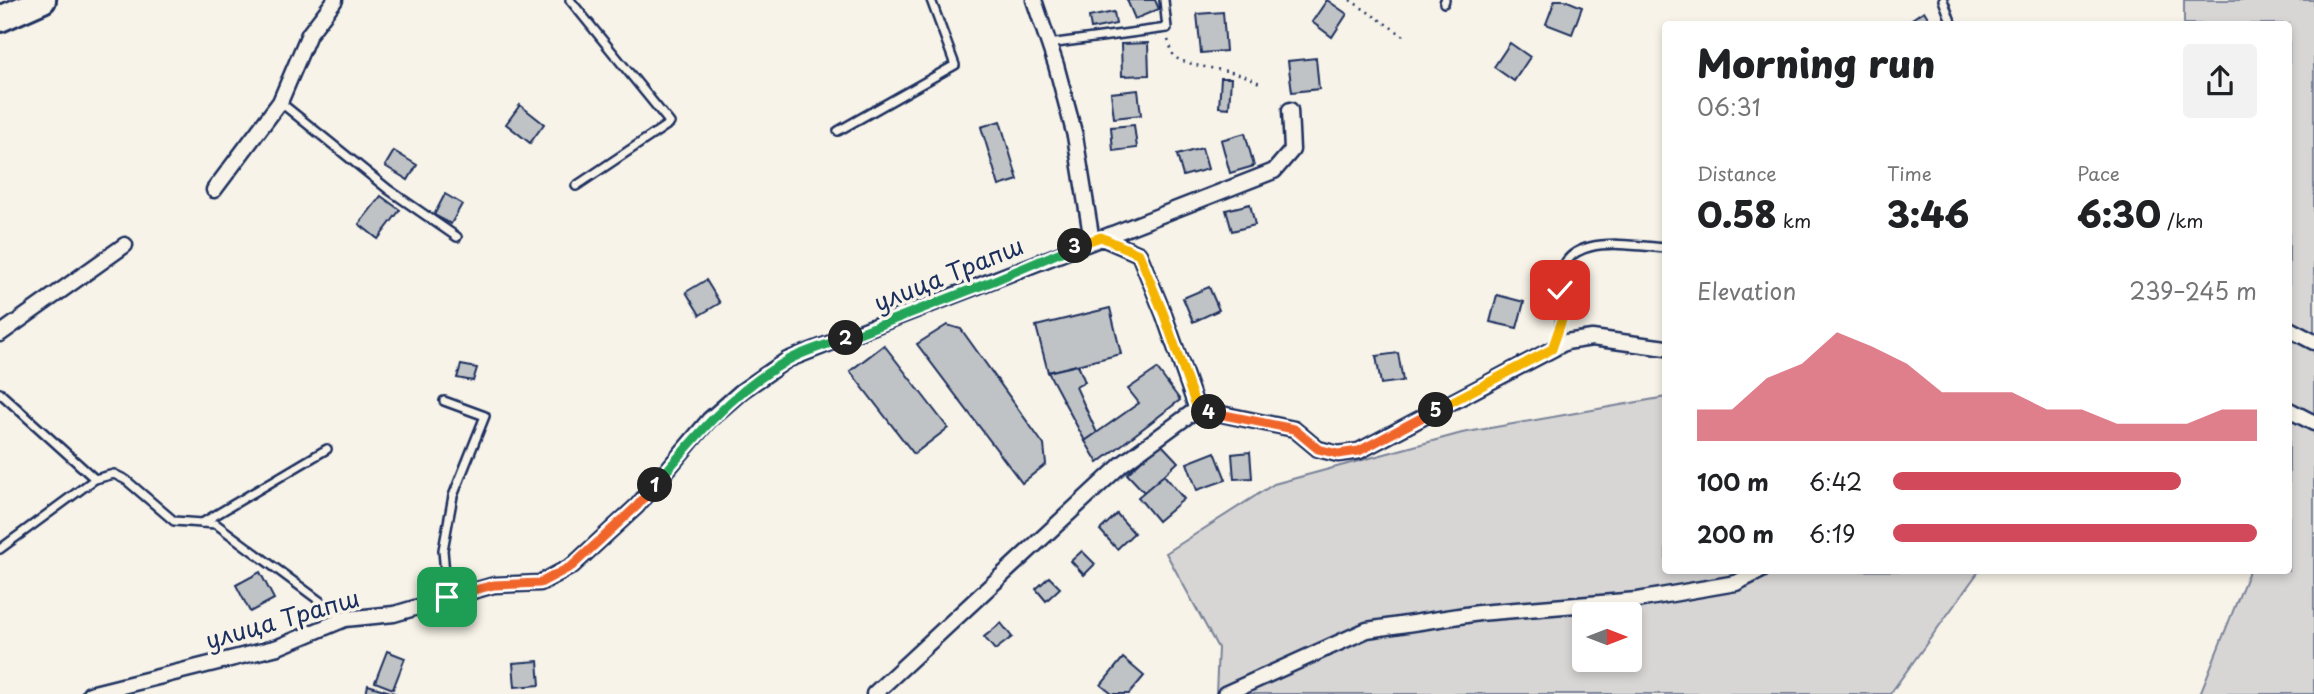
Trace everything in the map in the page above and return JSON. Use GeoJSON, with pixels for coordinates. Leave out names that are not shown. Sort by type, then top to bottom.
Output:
{"type":"FeatureCollection","features":[{"type":"Feature","properties":{"kind":"highway"},"geometry":{"type":"LineString","coordinates":[[0,19],[43,0]]}},
{"type":"Feature","properties":{"kind":"street"},"geometry":{"type":"LineString","coordinates":[[214,190],[280,102],[309,34],[335,0]]}},
{"type":"Feature","properties":{"kind":"street"},"geometry":{"type":"LineString","coordinates":[[1034,0],[1075,136],[1097,239],[1139,254],[1197,409]]}},
{"type":"Feature","properties":{"kind":"street","name":"улица Трапш"},"geometry":{"type":"LineString","coordinates":[[90,694],[184,668],[278,647],[345,619],[394,614],[494,585],[540,583],[572,566],[637,506],[709,420],[742,391],[787,360],[1274,171],[1292,150],[1290,110]]}},
{"type":"Feature","properties":{"kind":"street"},"geometry":{"type":"LineString","coordinates":[[0,334],[125,245]]}},
{"type":"Feature","properties":{"kind":"street"},"geometry":{"type":"LineString","coordinates":[[2292,331],[2314,342]]}},
{"type":"Feature","properties":{"kind":"street"},"geometry":{"type":"LineString","coordinates":[[874,694],[1122,464],[1197,409],[1294,429],[1318,449],[1338,454],[1359,451],[1566,342],[1592,338],[1662,347]]}},
{"type":"Feature","properties":{"kind":"street"},"geometry":{"type":"LineString","coordinates":[[2292,412],[2314,423]]}},
{"type":"Feature","properties":{"kind":"street"},"geometry":{"type":"LineString","coordinates":[[1225,694],[1367,630],[1479,613],[1637,600],[1736,583],[1754,574]]}},
{"type":"Feature","properties":{"kind":"lane"},"geometry":{"type":"LineString","coordinates":[[570,0],[670,123],[576,186]]}},
{"type":"Feature","properties":{"kind":"lane"},"geometry":{"type":"LineString","coordinates":[[838,131],[955,65],[931,0]]}},
{"type":"Feature","properties":{"kind":"lane"},"geometry":{"type":"LineString","coordinates":[[1049,44],[1167,28],[1164,0]]}},
{"type":"Feature","properties":{"kind":"lane"},"geometry":{"type":"LineString","coordinates":[[1943,0],[1951,21]]}},
{"type":"Feature","properties":{"kind":"lane"},"geometry":{"type":"LineString","coordinates":[[280,102],[344,155],[457,237]]}},
{"type":"Feature","properties":{"kind":"lane"},"geometry":{"type":"LineString","coordinates":[[1552,349],[1562,320],[1560,275],[1566,261],[1579,249],[1595,245],[1662,248]]}},
{"type":"Feature","properties":{"kind":"lane"},"geometry":{"type":"LineString","coordinates":[[0,393],[94,479]]}},
{"type":"Feature","properties":{"kind":"lane"},"geometry":{"type":"LineString","coordinates":[[444,401],[485,416],[453,496],[443,550],[447,597]]}},
{"type":"Feature","properties":{"kind":"lane"},"geometry":{"type":"LineString","coordinates":[[202,523],[327,449]]}},
{"type":"Feature","properties":{"kind":"lane"},"geometry":{"type":"LineString","coordinates":[[0,550],[94,479],[114,474],[126,480],[174,521],[216,524],[345,619]]}},
{"type":"Feature","properties":{"kind":"path"},"geometry":{"type":"LineString","coordinates":[[1350,0],[1404,36]]}},
{"type":"Feature","properties":{"kind":"path"},"geometry":{"type":"LineString","coordinates":[[1167,28],[1174,57],[1200,66],[1239,73],[1262,85]]}},
{"type":"Feature","properties":{"kind":"shaded area"},"geometry":{"type":"Polygon","coordinates":[[[2184,0],[2314,0],[2314,694],[2200,694],[2248,574],[2292,574],[2292,21],[2184,21],[2184,0]]]}},
{"type":"Feature","properties":{"kind":"shaded area"},"geometry":{"type":"Polygon","coordinates":[[[1662,398],[1662,574],[1977,574],[1890,694],[1216,694],[1218,648],[1166,553],[1274,484],[1462,433],[1662,398]]]}},
{"type":"Feature","properties":{"kind":"building"},"geometry":{"type":"Polygon","coordinates":[[[1127,0],[1155,0],[1159,9],[1135,19],[1127,0]]]}},
{"type":"Feature","properties":{"kind":"building"},"geometry":{"type":"Polygon","coordinates":[[[1327,0],[1347,14],[1332,37],[1312,22],[1327,0]]]}},
{"type":"Feature","properties":{"kind":"building"},"geometry":{"type":"Polygon","coordinates":[[[1555,0],[1565,0],[1582,7],[1572,34],[1546,24],[1555,0]]]}},
{"type":"Feature","properties":{"kind":"building"},"geometry":{"type":"Polygon","coordinates":[[[1924,11],[1930,21],[1914,21],[1912,19],[1924,11]]]}},
{"type":"Feature","properties":{"kind":"building"},"geometry":{"type":"Polygon","coordinates":[[[1114,12],[1116,24],[1091,29],[1089,17],[1114,12]]]}},
{"type":"Feature","properties":{"kind":"building"},"geometry":{"type":"Polygon","coordinates":[[[1223,12],[1226,51],[1201,53],[1197,14],[1223,12]]]}},
{"type":"Feature","properties":{"kind":"building"},"geometry":{"type":"Polygon","coordinates":[[[1148,43],[1149,75],[1122,76],[1121,44],[1148,43]]]}},
{"type":"Feature","properties":{"kind":"building"},"geometry":{"type":"Polygon","coordinates":[[[1510,43],[1530,57],[1514,81],[1494,67],[1510,43]]]}},
{"type":"Feature","properties":{"kind":"building"},"geometry":{"type":"Polygon","coordinates":[[[1316,58],[1319,89],[1292,92],[1288,61],[1316,58]]]}},
{"type":"Feature","properties":{"kind":"building"},"geometry":{"type":"Polygon","coordinates":[[[1221,78],[1231,78],[1229,108],[1219,107],[1221,78]]]}},
{"type":"Feature","properties":{"kind":"building"},"geometry":{"type":"Polygon","coordinates":[[[1138,90],[1141,115],[1114,118],[1111,93],[1138,90]]]}},
{"type":"Feature","properties":{"kind":"building"},"geometry":{"type":"Polygon","coordinates":[[[520,105],[544,124],[530,143],[506,124],[520,105]]]}},
{"type":"Feature","properties":{"kind":"building"},"geometry":{"type":"Polygon","coordinates":[[[1000,121],[1018,180],[999,186],[981,127],[1000,121]]]}},
{"type":"Feature","properties":{"kind":"building"},"geometry":{"type":"Polygon","coordinates":[[[1134,125],[1137,148],[1113,151],[1111,127],[1134,125]]]}},
{"type":"Feature","properties":{"kind":"building"},"geometry":{"type":"Polygon","coordinates":[[[1245,133],[1254,166],[1230,173],[1221,140],[1245,133]]]}},
{"type":"Feature","properties":{"kind":"building"},"geometry":{"type":"Polygon","coordinates":[[[1202,148],[1208,169],[1183,176],[1177,155],[1202,148]]]}},
{"type":"Feature","properties":{"kind":"building"},"geometry":{"type":"Polygon","coordinates":[[[394,151],[417,165],[408,180],[385,166],[394,151]]]}},
{"type":"Feature","properties":{"kind":"building"},"geometry":{"type":"Polygon","coordinates":[[[445,194],[462,204],[451,224],[434,215],[445,194]]]}},
{"type":"Feature","properties":{"kind":"building"},"geometry":{"type":"Polygon","coordinates":[[[381,196],[400,210],[378,239],[359,224],[381,196]]]}},
{"type":"Feature","properties":{"kind":"building"},"geometry":{"type":"Polygon","coordinates":[[[1250,204],[1255,225],[1232,231],[1226,210],[1250,204]]]}},
{"type":"Feature","properties":{"kind":"building"},"geometry":{"type":"Polygon","coordinates":[[[706,280],[720,303],[700,315],[686,292],[706,280]]]}},
{"type":"Feature","properties":{"kind":"building"},"geometry":{"type":"Polygon","coordinates":[[[1209,287],[1219,310],[1193,322],[1183,298],[1209,287]]]}},
{"type":"Feature","properties":{"kind":"building"},"geometry":{"type":"Polygon","coordinates":[[[1497,295],[1524,302],[1517,328],[1490,322],[1497,295]]]}},
{"type":"Feature","properties":{"kind":"building"},"geometry":{"type":"Polygon","coordinates":[[[1110,308],[1121,354],[1048,372],[1036,326],[1110,308]]]}},
{"type":"Feature","properties":{"kind":"building"},"geometry":{"type":"Polygon","coordinates":[[[947,325],[961,329],[1044,445],[1046,464],[1022,483],[917,344],[947,325]]]}},
{"type":"Feature","properties":{"kind":"building"},"geometry":{"type":"Polygon","coordinates":[[[884,345],[948,428],[914,454],[850,371],[884,345]]]}},
{"type":"Feature","properties":{"kind":"building"},"geometry":{"type":"Polygon","coordinates":[[[1398,353],[1403,381],[1381,384],[1376,356],[1398,353]]]}},
{"type":"Feature","properties":{"kind":"building"},"geometry":{"type":"Polygon","coordinates":[[[461,365],[477,368],[473,381],[457,378],[461,365]]]}},
{"type":"Feature","properties":{"kind":"building"},"geometry":{"type":"Polygon","coordinates":[[[1078,365],[1085,382],[1076,387],[1097,433],[1085,441],[1048,372],[1078,365]]]}},
{"type":"Feature","properties":{"kind":"building"},"geometry":{"type":"Polygon","coordinates":[[[1157,369],[1180,400],[1098,463],[1085,441],[1139,403],[1128,389],[1157,369]]]}},
{"type":"Feature","properties":{"kind":"building"},"geometry":{"type":"Polygon","coordinates":[[[1160,443],[1178,462],[1145,493],[1127,474],[1160,443]]]}},
{"type":"Feature","properties":{"kind":"building"},"geometry":{"type":"Polygon","coordinates":[[[1215,452],[1226,480],[1197,490],[1187,463],[1215,452]]]}},
{"type":"Feature","properties":{"kind":"building"},"geometry":{"type":"Polygon","coordinates":[[[1250,452],[1252,478],[1234,479],[1232,454],[1250,452]]]}},
{"type":"Feature","properties":{"kind":"building"},"geometry":{"type":"Polygon","coordinates":[[[1164,475],[1184,499],[1158,521],[1138,497],[1164,475]]]}},
{"type":"Feature","properties":{"kind":"building"},"geometry":{"type":"Polygon","coordinates":[[[1117,514],[1134,533],[1117,549],[1100,530],[1117,514]]]}},
{"type":"Feature","properties":{"kind":"building"},"geometry":{"type":"Polygon","coordinates":[[[1082,551],[1095,564],[1084,575],[1071,561],[1082,551]]]}},
{"type":"Feature","properties":{"kind":"building"},"geometry":{"type":"Polygon","coordinates":[[[260,572],[274,599],[250,612],[236,585],[260,572]]]}},
{"type":"Feature","properties":{"kind":"building"},"geometry":{"type":"Polygon","coordinates":[[[1049,577],[1060,588],[1046,601],[1036,589],[1049,577]]]}},
{"type":"Feature","properties":{"kind":"building"},"geometry":{"type":"Polygon","coordinates":[[[1001,623],[1012,637],[995,650],[984,637],[1001,623]]]}},
{"type":"Feature","properties":{"kind":"building"},"geometry":{"type":"Polygon","coordinates":[[[387,651],[405,658],[393,689],[375,682],[387,651]]]}},
{"type":"Feature","properties":{"kind":"building"},"geometry":{"type":"Polygon","coordinates":[[[1123,658],[1144,676],[1129,694],[1112,694],[1101,685],[1123,658]]]}},
{"type":"Feature","properties":{"kind":"building"},"geometry":{"type":"Polygon","coordinates":[[[538,661],[540,685],[515,687],[513,663],[538,661]]]}},
{"type":"Feature","properties":{"kind":"building"},"geometry":{"type":"Polygon","coordinates":[[[368,685],[397,694],[366,694],[368,685]]]}},
{"type":"Feature","properties":{"kind":"route"},"geometry":{"type":"LineString","coordinates":[[447,597],[494,585],[540,583],[572,566],[637,506],[709,420],[742,391],[787,360],[1101,237],[1139,254],[1197,409],[1294,429],[1318,449],[1338,454],[1359,451],[1552,349],[1560,333],[1562,320],[1560,290]]}}]}
